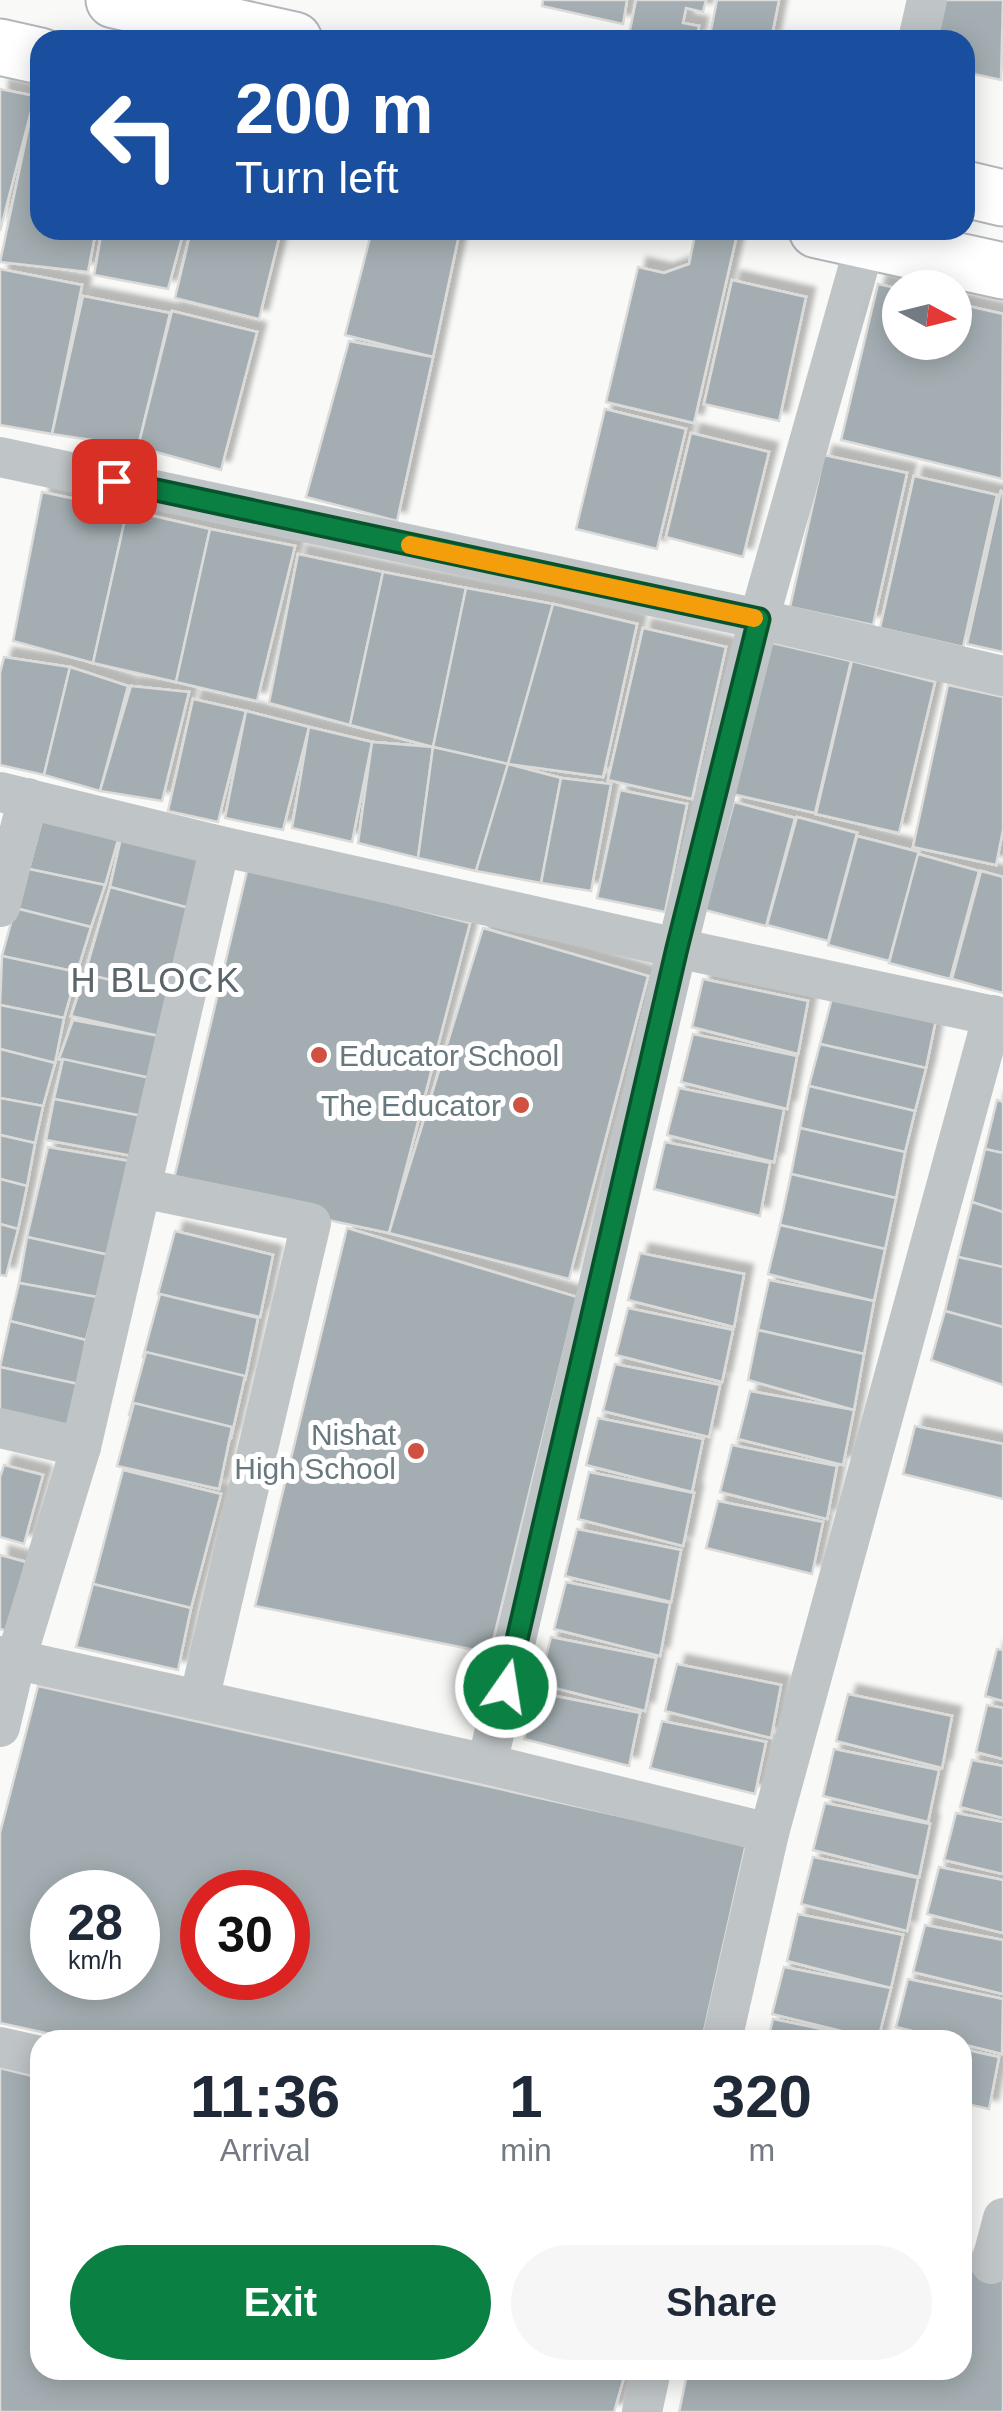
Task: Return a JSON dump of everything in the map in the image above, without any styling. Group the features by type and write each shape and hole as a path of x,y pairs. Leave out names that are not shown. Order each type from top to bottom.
{"main road":[{"path":"114,0 249,30"},
{"path":"0,47 30,54"},
{"path":"975,192 1003,198"},
{"path":"875,240 1003,271"}],"street":[{"path":"920,30 928,0"},
{"path":"488,1764 677,948 849,240"},
{"path":"0,457 759,619 1003,676"},
{"path":"0,907 14,795 220,846 998,1016 768,1834 724,2030"},
{"path":"0,1727 8,1657 81,1447 220,846"},
{"path":"141,1188 311,1223 199,1700"},
{"path":"0,1428 81,1447"},
{"path":"8,1657 488,1764 768,1834"},
{"path":"0,2048 30,2054"},
{"path":"986,2263 1003,2218"},
{"path":"642,2412 649,2380"}],"building":[{"path":"543,0 627,0 623,24 542,6"},
{"path":"636,0 706,0 703,12 686,8 683,23 699,26 698,30 630,30"},
{"path":"717,0 779,0 773,30 711,30"},
{"path":"938,0 1003,0 1001,80 975,74 975,30 931,30"},
{"path":"0,89 30,95 30,115 0,231"},
{"path":"30,120 30,240 94,240 88,272 0,262"},
{"path":"100,240 181,240 168,289 94,275"},
{"path":"189,240 279,240 259,319 175,298"},
{"path":"369,240 458,240 433,357 345,335"},
{"path":"694,240 736,240 694,423 606,402 638,267 664,273 689,264"},
{"path":"0,269 82,285 52,434 0,425"},
{"path":"732,280 806,297 779,421 704,404"},
{"path":"878,284 882,285 882,360 972,360 972,307 1003,314 1002,479 841,440"},
{"path":"83,296 170,313 138,447 52,434"},
{"path":"172,311 257,332 221,470 138,447"},
{"path":"349,341 433,357 397,521 306,497"},
{"path":"605,409 686,429 657,549 576,529"},
{"path":"691,433 769,452 743,557 666,537"},
{"path":"824,455 907,473 873,625 790,607"},
{"path":"914,476 997,495 963,647 880,628"},
{"path":"42,492 127,510 93,663 13,641"},
{"path":"1003,492 1003,652 967,644"},
{"path":"127,510 210,529 176,682 93,663"},
{"path":"210,529 295,546 257,701 176,682"},
{"path":"298,554 383,572 350,725 269,703"},
{"path":"383,572 466,588 433,747 350,725"},
{"path":"466,588 553,604 508,764 433,747"},
{"path":"553,604 637,624 603,777 508,764"},
{"path":"643,628 726,647 692,799 608,780"},
{"path":"768,642 851,661 815,813 732,794"},
{"path":"4,657 70,667 44,775 0,765 0,673"},
{"path":"852,661 935,682 899,833 816,814"},
{"path":"70,667 128,686 100,791 44,775"},
{"path":"948,685 1003,697 1003,830 996,865 913,847"},
{"path":"131,686 189,692 162,801 100,791"},
{"path":"193,699 246,711 218,822 168,811"},
{"path":"246,711 309,727 283,830 225,818"},
{"path":"309,727 372,742 352,842 292,828"},
{"path":"372,742 433,747 418,858 358,843"},
{"path":"433,747 508,764 476,871 418,858"},
{"path":"508,764 561,778 541,883 476,871"},
{"path":"561,778 611,784 591,891 541,883"},
{"path":"620,790 687,804 665,912 597,898"},
{"path":"734,802 795,818 766,926 705,910"},
{"path":"797,817 857,833 828,941 767,925"},
{"path":"42,820 118,840 105,885 29,869"},
{"path":"857,836 919,852 889,961 828,945"},
{"path":"121,838 202,859 189,908 110,887"},
{"path":"918,854 979,871 950,979 889,963"},
{"name":"Educator School","path":"248,867 470,923 389,1233 172,1187"},
{"path":"29,869 105,885 91,927 15,908"},
{"path":"981,871 1003,877 1003,993 952,979"},
{"path":"110,887 189,908 167,993 85,974"},
{"path":"15,908 91,927 77,972 2,956"},
{"name":"The Educator","path":"483,928 648,976 569,1279 389,1233"},
{"path":"2,956 77,972 64,1018 0,1005"},
{"path":"85,974 167,993 159,1036 71,1016"},
{"path":"703,979 808,1001 798,1054 692,1027"},
{"path":"832,998 936,1019 926,1068 820,1044"},
{"path":"0,1005 64,1018 55,1063 0,1049"},
{"path":"73,1020 159,1036 150,1078 59,1059"},
{"path":"693,1034 797,1056 787,1109 681,1082"},
{"path":"820,1044 926,1068 915,1111 809,1086"},
{"path":"0,1049 55,1063 43,1106 0,1098"},
{"path":"63,1059 150,1078 142,1116 54,1099"},
{"path":"809,1086 915,1111 905,1152 800,1128"},
{"path":"679,1088 784,1109 774,1162 667,1135"},
{"path":"0,1098 43,1106 35,1143 0,1135"},
{"path":"54,1099 142,1116 133,1156 46,1140"},
{"path":"997,1100 1003,1102 1003,1153 985,1149"},
{"path":"800,1128 905,1152 896,1198 791,1174"},
{"path":"0,1135 35,1143 27,1186 0,1179"},
{"path":"665,1142 770,1163 760,1216 654,1189"},
{"path":"48,1147 129,1161 109,1255 27,1237"},
{"path":"985,1149 1003,1153 1003,1212 972,1202"},
{"path":"791,1174 896,1198 885,1249 780,1225"},
{"path":"0,1179 27,1186 18,1229 0,1224"},
{"path":"972,1202 1003,1212 1003,1267 958,1257"},
{"path":"0,1224 18,1229 6,1276 0,1275"},
{"path":"780,1225 885,1249 874,1301 768,1274"},
{"name":"Nishat High School","path":"347,1228 577,1297 490,1653 255,1606"},
{"path":"175,1231 273,1255 260,1317 158,1294"},
{"path":"27,1237 109,1255 97,1297 19,1283"},
{"path":"640,1253 744,1274 734,1327 628,1300"},
{"path":"958,1257 1003,1267 1003,1327 945,1311"},
{"path":"769,1280 874,1301 864,1354 758,1330"},
{"path":"19,1283 97,1297 86,1340 10,1321"},
{"path":"160,1294 258,1318 245,1380 143,1357"},
{"path":"628,1308 733,1330 722,1382 616,1355"},
{"path":"945,1311 1003,1327 1003,1385 931,1360"},
{"path":"10,1321 86,1340 78,1384 0,1367"},
{"path":"758,1330 864,1354 854,1410 748,1380"},
{"path":"146,1352 245,1376 231,1438 129,1415"},
{"path":"615,1364 720,1385 709,1437 603,1411"},
{"path":"0,1367 78,1384 68,1428 0,1411"},
{"path":"750,1391 854,1410 843,1465 738,1439"},
{"path":"134,1403 232,1427 219,1489 117,1466"},
{"path":"598,1418 703,1439 692,1492 586,1465"},
{"path":"915,1426 1003,1444 1003,1499 903,1474"},
{"path":"732,1445 837,1466 827,1519 720,1492"},
{"path":"4,1465 43,1475 24,1544 0,1537 0,1477"},
{"path":"123,1470 221,1494 191,1608 93,1584"},
{"path":"589,1472 694,1493 683,1546 578,1519"},
{"path":"718,1501 823,1522 812,1574 706,1548"},
{"path":"577,1529 681,1550 671,1602 565,1576"},
{"path":"0,1555 26,1562 8,1631 0,1629"},
{"path":"566,1582 670,1603 660,1656 554,1629"},
{"path":"93,1584 191,1608 178,1670 76,1647"},
{"path":"551,1637 656,1658 645,1711 539,1684"},
{"path":"997,1649 1003,1650 1003,1701 985,1696"},
{"path":"677,1664 781,1685 771,1738 665,1711"},
{"path":"38,1686 746,1844 704,2030 32,2030 0,2023 0,1833"},
{"path":"535,1692 640,1713 629,1766 524,1739"},
{"path":"848,1694 952,1716 942,1768 836,1741"},
{"path":"987,1705 1003,1708 1003,1759 976,1752"},
{"path":"662,1721 766,1742 755,1794 650,1768"},
{"path":"834,1749 939,1770 928,1822 823,1796"},
{"path":"972,1760 1003,1766 1003,1818 960,1807"},
{"path":"825,1803 930,1824 919,1877 813,1850"},
{"path":"956,1813 1003,1822 1003,1874 944,1860"},
{"path":"813,1857 918,1878 907,1931 801,1904"},
{"path":"939,1867 1003,1880 1003,1933 927,1914"},
{"path":"798,1914 903,1935 891,1988 787,1961"},
{"path":"925,1925 1003,1940 1003,1994 913,1972"},
{"path":"784,1967 891,1988 880,2030 837,2030 772,2014"},
{"path":"908,1979 1003,1999 1002,2054 972,2046 972,2030 896,2027"},
{"path":"773,2019 826,2030 770,2030"},
{"path":"972,2051 999,2057 989,2109 972,2105"},
{"path":"0,2068 30,2076 30,2380 623,2380 614,2412 0,2412"},
{"path":"972,2262 1003,2267 1003,2412 679,2412 686,2380 972,2380"}],"slow traffic":[{"path":"410,545 754,618"}],"place":[{"name":"Educator School","path":"319,1055"},
{"name":"The Educator","path":"521,1105"},
{"name":"Nishat High School","path":"416,1451"}],"district":[{"name":"H BLOCK","path":"156,979"}],"route":[{"path":"114,481 759,619 677,948 506,1687"}]}
